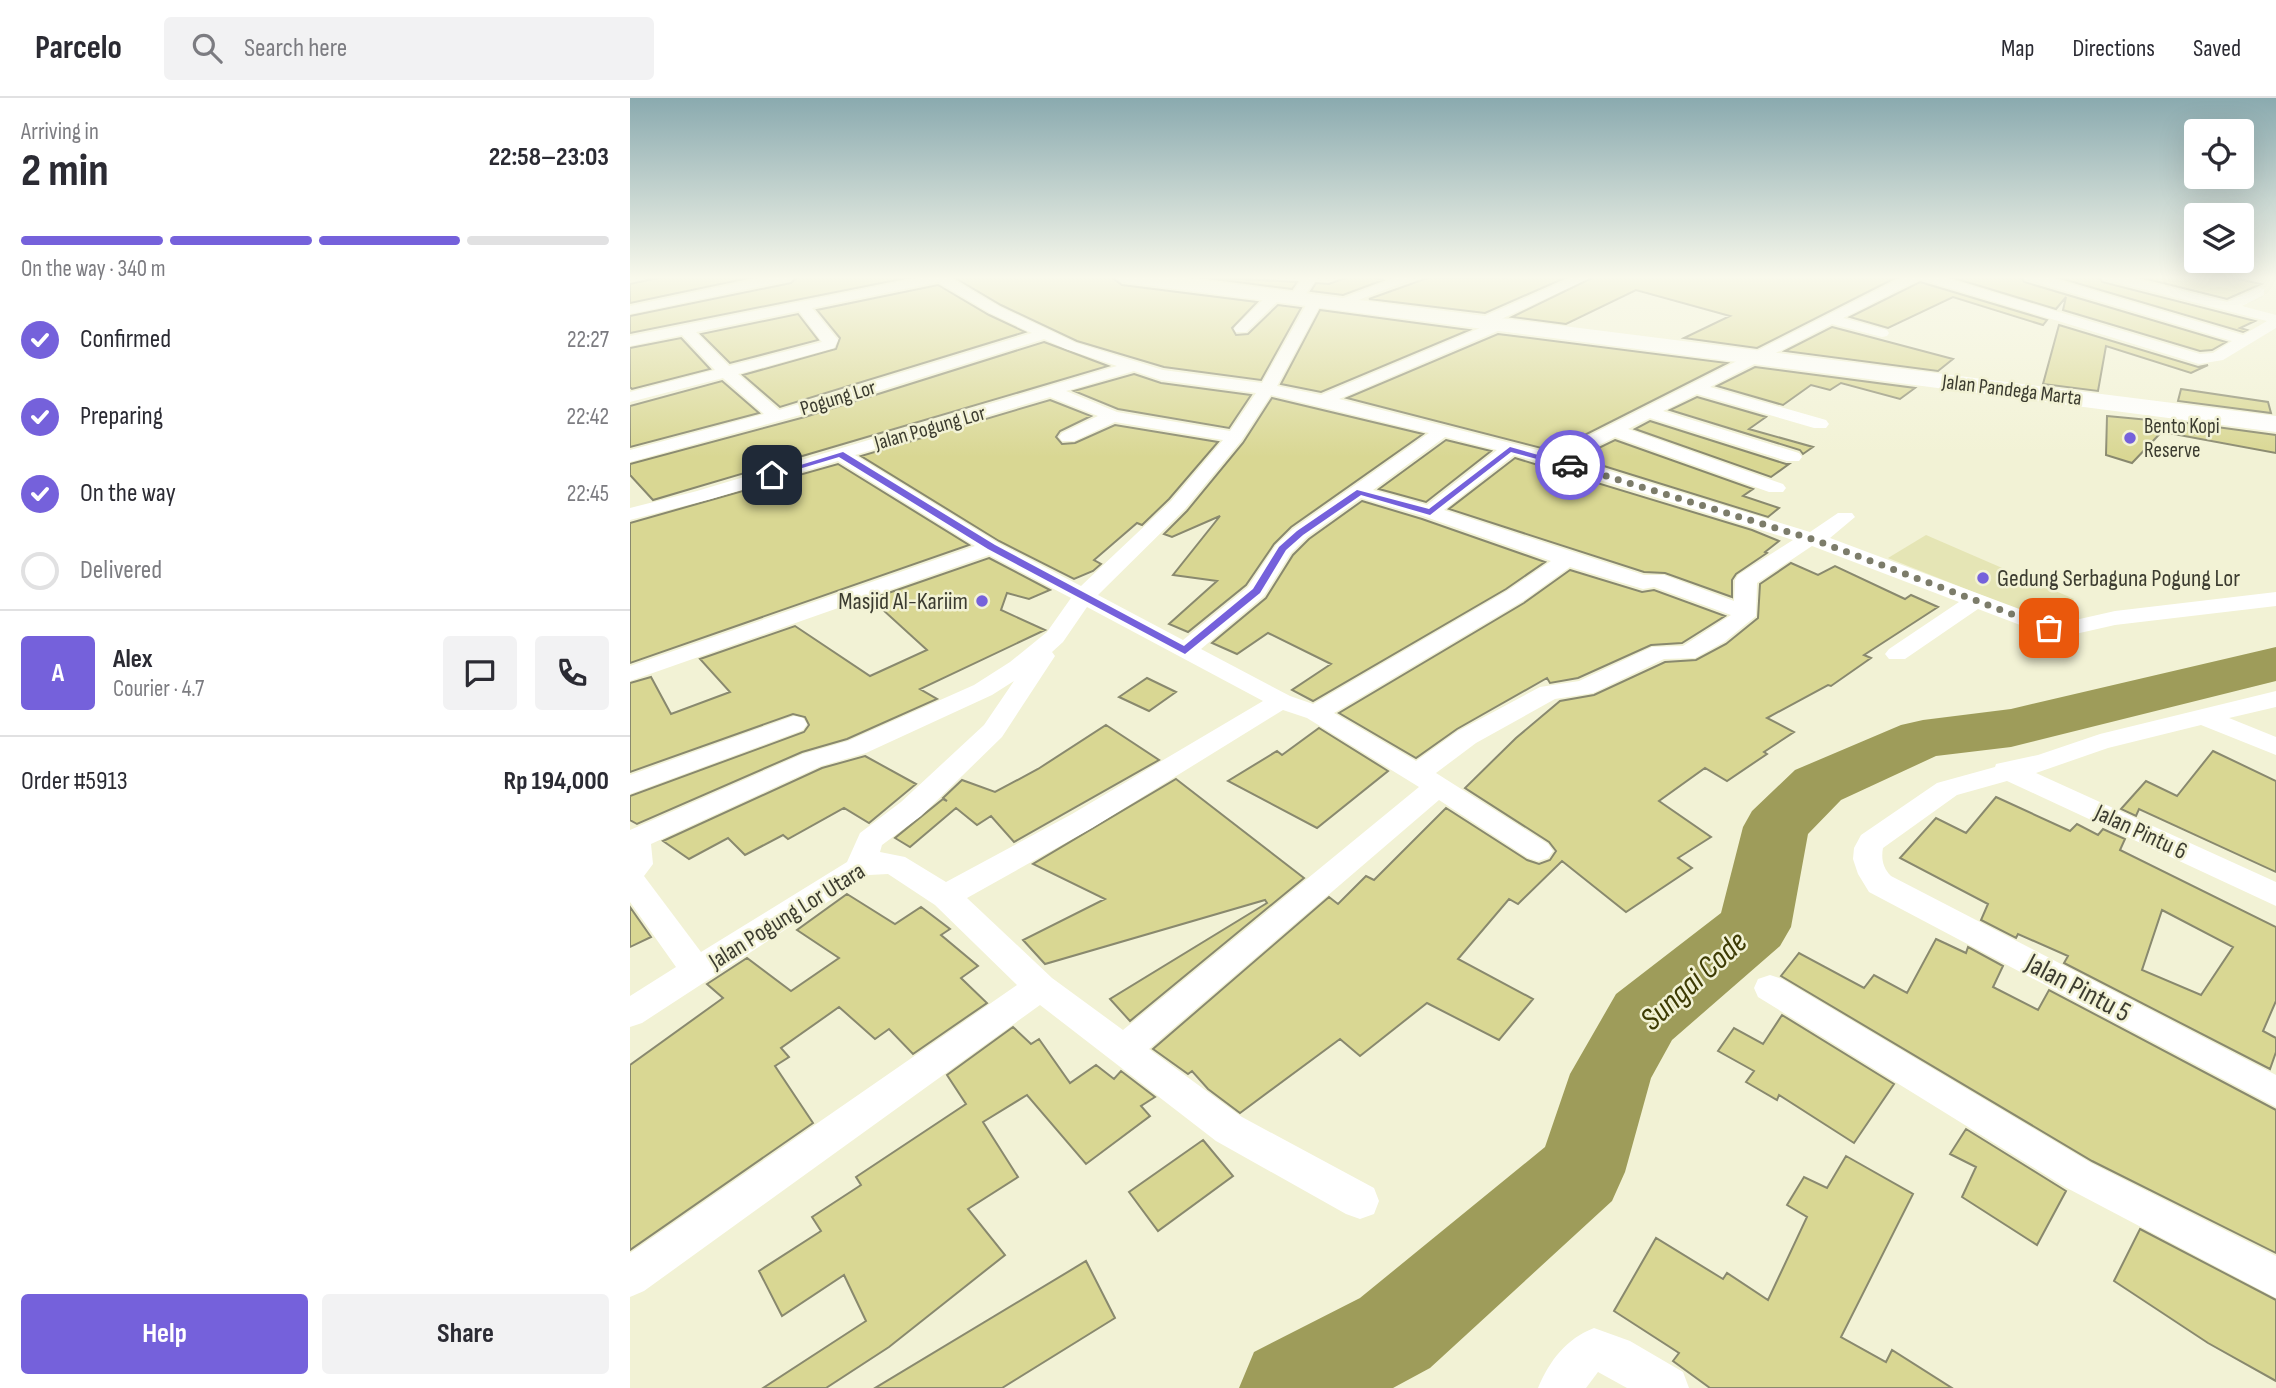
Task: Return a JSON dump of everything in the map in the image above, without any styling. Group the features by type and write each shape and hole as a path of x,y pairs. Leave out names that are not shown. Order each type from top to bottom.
{"street":[{"path":"630,341 655,336"},
{"path":"693,336 726,372 776,416"},
{"path":"630,397 829,345 827,336"},
{"name":"Pogung Lor","path":"630,456 776,416 1037,336"},
{"path":"1049,336 1161,375 1267,389 1323,400 1555,460 1639,488 1813,539 2049,628 2062,630 2115,618 2276,599"},
{"path":"864,856 993,732 1083,597 1178,505 1235,437 1267,389 1290,336"},
{"path":"1323,400 1463,336"},
{"name":"Jalan Pandega Marta","path":"1598,336 2276,424"},
{"path":"1555,460 1795,336"},
{"path":"2120,336 2191,358 2217,357 2250,336"},
{"path":"2231,336 2244,340"},
{"name":"Jalan Pogung Lor","path":"630,491 637,512 1053,392 1134,366"},
{"path":"1694,388 1820,424"},
{"path":"1053,392 1113,416 1235,437"},
{"path":"1648,412 1793,457"},
{"path":"1068,437 1113,416"},
{"path":"1613,430 1776,488"},
{"path":"1185,650 1256,591 1283,549 1300,533 1441,432"},
{"path":"1430,512 1510,449"},
{"path":"840,454 992,547 1083,597 1281,701 1316,713 1538,851"},
{"path":"1360,492 1430,512 1643,582 1656,580 1746,613"},
{"path":"1122,1051 1427,780 1467,737 1549,692 1584,688 1660,652 1687,653 1716,637 1742,619 1746,613 1746,580 1845,517"},
{"path":"630,674 992,547"},
{"path":"1316,713 1352,689 1515,596 1567,559"},
{"path":"1897,654 1976,600"},
{"path":"630,871 638,864 636,841 640,837 812,760 857,747 983,690 1019,667 1055,637"},
{"path":"1880,884 1870,873 1867,850 1871,842 1947,789 2006,770 2047,761 2100,742 2276,699"},
{"path":"946,897 979,876 1082,821 1281,701"},
{"path":"2206,718 2276,747"},
{"path":"630,785 794,724"},
{"name":"Jalan Pintu 6","path":"2006,770 2276,895"},
{"name":"Jalan Pogung Lor Utara","path":"630,1013 864,856 895,864 946,897 1040,987 1228,1129 1360,1201"},
{"path":"630,879 696,971"},
{"name":"Jalan Pintu 5","path":"1880,884 2276,1092"},
{"path":"630,1277 1040,987"},
{"path":"1770,988 2078,1175 2276,1279"},
{"path":"1560,1388 1581,1357 1594,1349 1615,1356 1667,1388"}],"green space":[{"name":"Gedung Serbaguna Pogung Lor","path":"1926,535 2074,599 2044,620 1888,558"}],"building":[{"path":"703,336 815,336 818,340 730,363"},
{"path":"839,336 1011,336 780,407 743,375 836,349"},
{"path":"1067,336 1285,336 1261,380 1164,367"},
{"path":"1306,336 1454,336 1321,392 1281,384"},
{"path":"1493,336 1515,336 1727,363 1553,451 1347,398"},
{"path":"1688,336 1780,336 1757,348 1684,338"},
{"path":"1814,336 1867,336 1953,359 1938,371 1785,351"},
{"path":"2056,336 2096,336 2198,367 2208,365 2191,373 2106,346 2098,391 2043,384"},
{"path":"2151,336 2206,336 2226,342 2212,350 2200,351"},
{"path":"681,338 710,369 632,389 630,387 630,348"},
{"path":"1044,342 1108,366 653,500 630,475 630,464 805,417"},
{"path":"1755,367 1915,388 1900,399 1841,383 1830,390 1811,385 1783,405 1717,386"},
{"path":"1134,374 1161,383 1251,395 1229,428 1118,409 1074,391"},
{"path":"722,381 759,413 630,447 630,406"},
{"path":"2181,389 2268,402 2271,413 2178,401"},
{"path":"1697,397 1766,417 1749,429 1813,447 1803,454 1800,450 1670,410"},
{"path":"1272,398 1423,434 1291,527 1274,544 1246,585 1188,632 1169,624 1217,581 1173,575 1220,516 1172,537 1164,534 1187,511 1243,443"},
{"path":"1050,400 1091,416 1060,431 1056,437 1062,444 1075,443 1115,425 1218,442 1169,499 1142,525 1137,523 1094,560 1101,564 1093,571 1074,579 999,541 861,456"},
{"name":"Bento Kopi Reserve","path":"2107,416 2171,422 2132,463 2106,455"},
{"path":"1650,421 1789,464 1771,477 1635,429"},
{"path":"2172,421 2276,435 2276,453 2168,433"},
{"path":"1446,440 1491,451 1426,502 1379,489"},
{"path":"1615,440 1753,489 1743,496 1779,508 1768,517 1578,458"},
{"path":"1515,458 1752,530 1779,541 1765,552 1767,553 1736,574 1732,580 1732,597 1665,573 1644,572 1449,509"},
{"path":"838,464 969,545 630,663 630,523"},
{"path":"1362,501 1545,562 1506,589 1313,701 1292,690 1331,664 1268,633 1237,654 1212,643 1266,598 1293,555 1309,539"},
{"path":"989,558 1050,590 1029,599 1007,593 1001,610 1045,630 920,689 937,699 847,739 802,752 637,824 630,820 630,796 804,732 809,725 805,717 793,714 630,772 630,683 651,677 671,714 730,692 700,659 795,626 870,676 927,650 871,599"},
{"path":"1791,563 1818,575 1835,566 1905,599 1911,595 1938,607 1864,655 1871,658 1831,686 1828,685 1767,718 1794,732 1764,752 1767,754 1727,781 1705,768 1659,801 1711,837 1678,858 1692,868 1626,912 1562,861 1518,904 1509,899 1458,959 1533,999 1499,1040 1427,1003 1360,1056 1340,1039 1240,1113 1208,1089 1192,1071 1188,1074 1153,1049 1329,897 1338,904 1366,876 1374,880 1446,808 1527,860 1539,864 1550,860 1556,851 1549,842 1465,788 1516,738 1560,701 1594,695 1665,662 1696,660 1726,644 1758,618 1760,584"},
{"path":"1570,570 1642,592 1654,590 1725,616 1682,643 1651,645 1578,678 1550,683 1547,678 1457,729 1416,758 1339,713 1524,603"},
{"path":"1147,678 1176,692 1149,711 1119,697"},
{"path":"1106,725 1159,760 1014,842 991,816 977,825 956,808 910,847 895,838 943,799 947,801 943,798 962,780 995,792 1038,769"},
{"path":"1319,728 1388,771 1317,828 1228,781 1277,751 1282,755"},
{"path":"2213,751 2276,781 2276,872 2139,809 2136,816 2121,809 2146,781 2177,796"},
{"path":"865,756 916,784 869,823 844,808 788,839 783,835 745,855 728,838 689,859 663,841 822,768"},
{"path":"1176,779 1304,878 1130,1021 1110,999 1267,903 1265,900 1045,964 1023,940 1105,899 1033,864"},
{"path":"1996,797 2070,831 2077,824 2098,835 2103,829 2125,839 2120,850 2276,927 2276,1001 2263,1031 2276,1038 2276,1052 2270,1069 2064,963 2068,956 2018,934 2016,938 1981,920 1988,904 1900,858 1936,818 1966,833","holes":["2162,910 2233,947 2201,995 2142,970"]},
{"path":"847,894 895,924 921,907 950,929 941,935 978,966 961,978 987,1003 913,1054 889,1029 875,1039 839,1007 781,1048 789,1057 775,1066 813,1123 630,1250 630,1065 723,998 707,984 747,958 791,991 839,958 797,930"},
{"path":"630,907 651,937 630,947"},
{"path":"1936,939 1966,953 1968,947 2003,966 1993,987 2038,1010 2049,990 2276,1110 2276,1253 2092,1161 1781,976 1799,953 1864,988 1874,975 1907,993"},
{"path":"1782,1015 1894,1084 1854,1143 1779,1095 1777,1100 1746,1082 1754,1071 1718,1051 1734,1028 1763,1044"},
{"path":"1013,1027 1031,1044 1039,1039 1070,1083 1096,1065 1114,1079 1121,1071 1155,1097 1141,1106 1150,1116 1086,1164 1027,1095 983,1122 1018,1177 968,1209 1005,1255 889,1347 826,1388 763,1388 866,1321 844,1275 782,1316 759,1271 821,1231 812,1217 861,1185 856,1177 966,1104 947,1075"},
{"path":"1966,1129 2066,1191 2037,1245 1962,1197 1976,1167 1950,1154"},
{"path":"1203,1140 1233,1176 1158,1231 1129,1192"},
{"path":"1846,1156 1913,1194 1841,1337 1886,1362 1892,1350 1952,1388 1710,1388 1673,1361 1679,1353 1614,1311 1656,1238 1723,1279 1727,1273 1768,1300 1807,1217 1787,1205 1804,1177 1827,1188"},
{"path":"2140,1229 2276,1300 2276,1381 2208,1343 2114,1281"},
{"path":"1086,1261 1115,1318 1002,1388 875,1388"}],"waterway":[{"name":"Sungai Code","path":"1290,1388 1395,1333 1581,1172 1611,1074 1644,1017 1754,927 1776,827 1818,785 1923,739 2011,728 2276,664"}],"way so far":[{"path":"1570,465 1815,540 2049,628"}],"place":[{"name":"Bento Kopi Reserve","path":"2130,438"},
{"name":"Gedung Serbaguna Pogung Lor","path":"1983,578"},
{"name":"Masjid Al-Kariim","path":"982,601"}],"route":[{"path":"772,475 840,454 992,547 1185,650 1256,591 1273,562 1300,533 1360,492 1430,512 1510,449 1570,465"}]}
